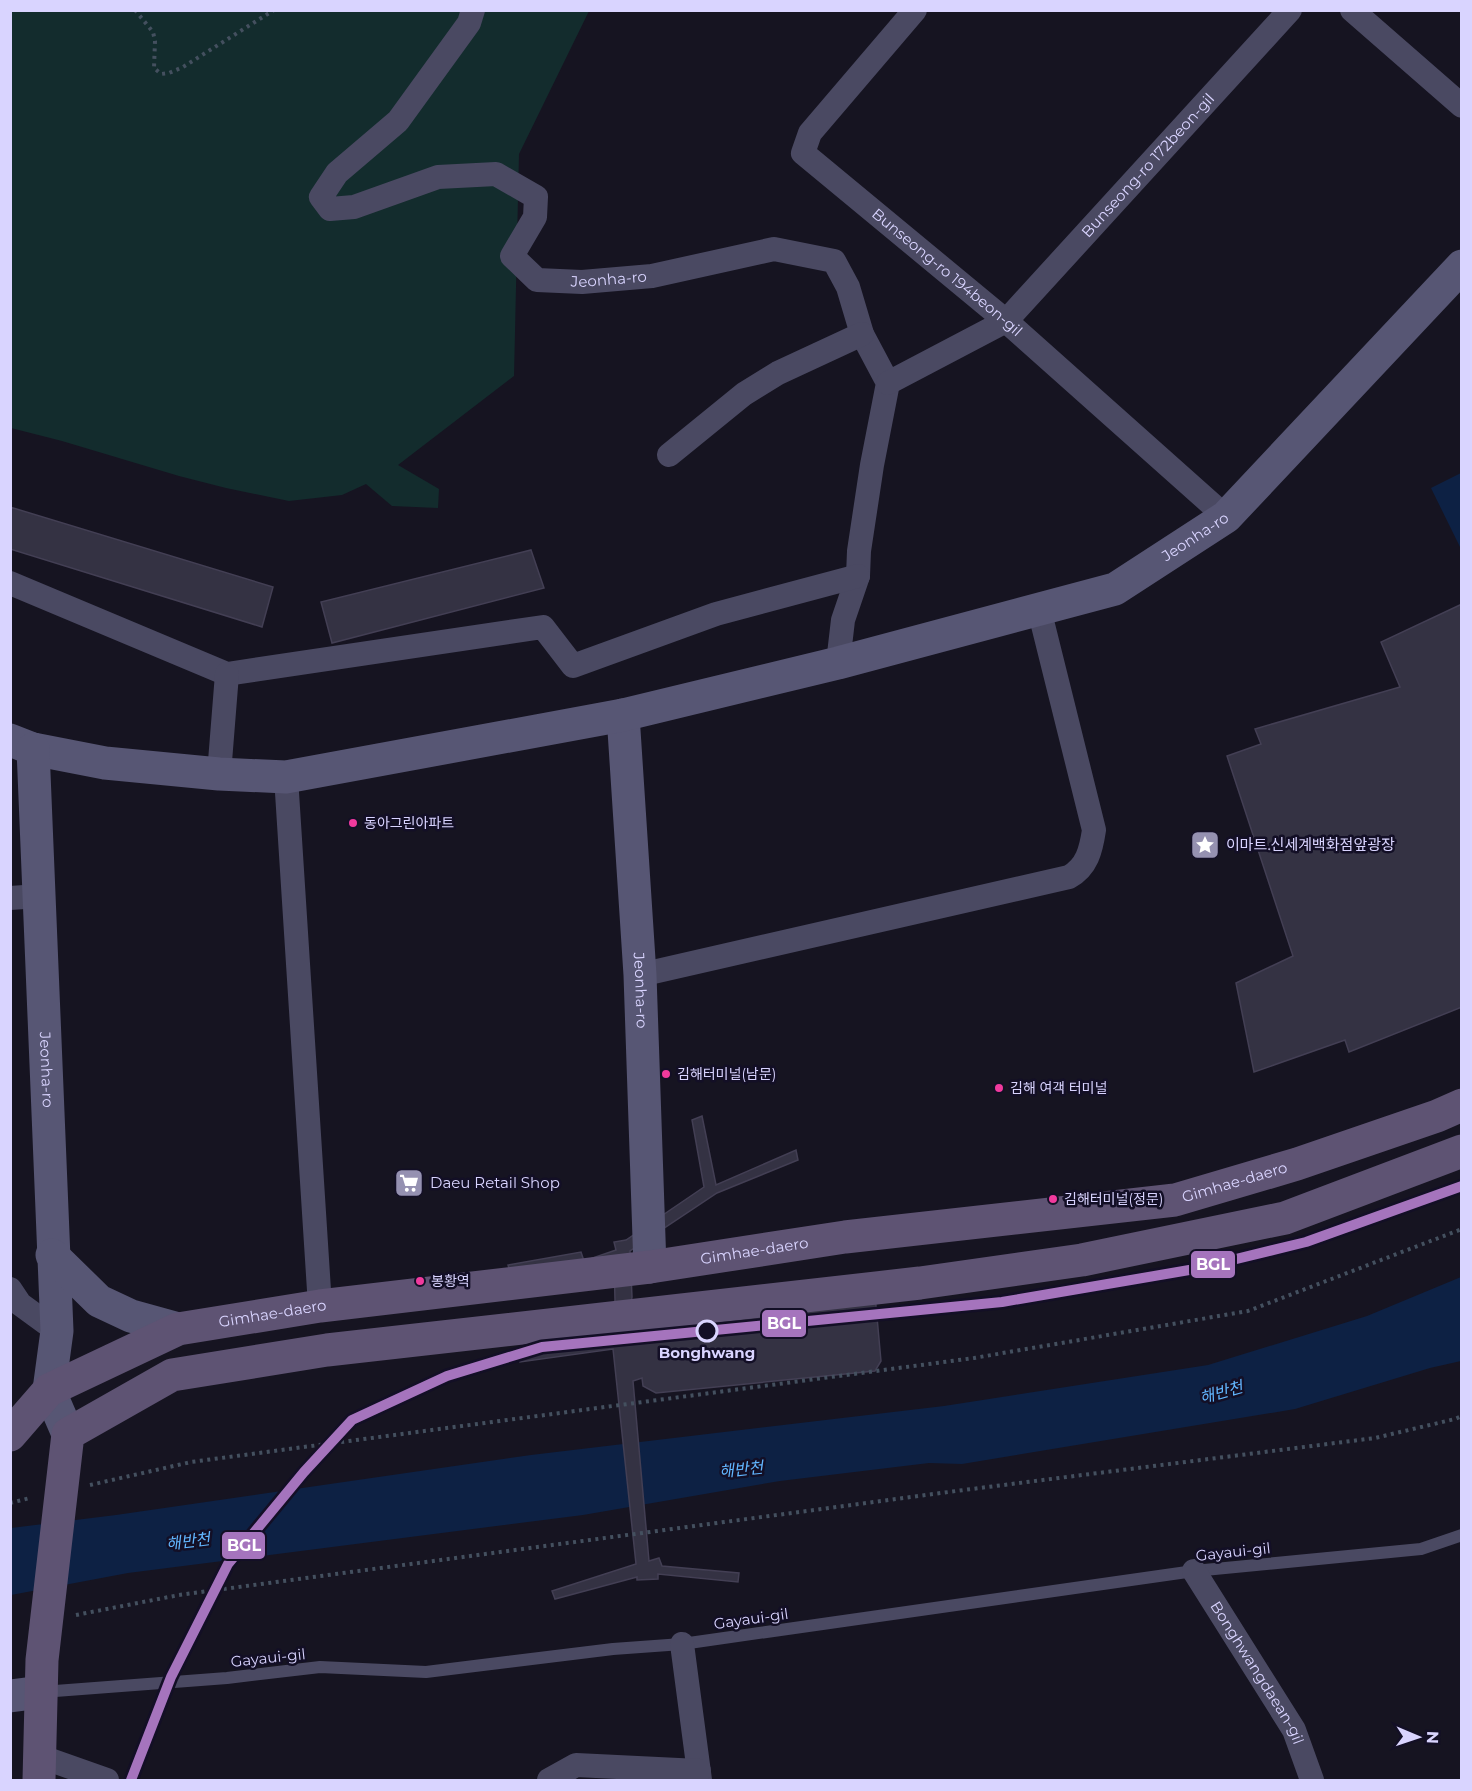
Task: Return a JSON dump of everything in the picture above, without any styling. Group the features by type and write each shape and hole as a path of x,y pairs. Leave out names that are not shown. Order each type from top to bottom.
{"main road":[{"name":"Jeonha-ro","path":"49,1390 57,1331 25,897 22,745 105,763 219,774 285,777 623,715 838,663 1114,589 1226,517 1461,266"},
{"name":"Jeonha-ro","path":"623,715 640,975 651,1268"},
{"name":"Gimhae-daero","path":"49,1390 178,1329 320,1306 651,1268 845,1237 1175,1200 1307,1161 1437,1116 1461,1105"},
{"path":"68,1434 172,1375 327,1350 920,1283 1082,1260 1285,1218 1461,1151"},
{"path":"52,1255 99,1301 131,1316 178,1329"},
{"path":"10,1435 49,1390 68,1434 31,1683 39,1768"}],"street":[{"name":"Jeonha-ro","path":"473,10 469,23 398,121 337,173 321,197 330,209 354,207 438,177 496,174 536,196 535,217 512,256 537,280 582,282 652,276 774,249 834,261 848,287 862,334 888,383"},
{"name":"Bunseong-ro 194beon-gil","path":"915,10 810,133 803,153 1006,321 1226,517"},
{"name":"Bunseong-ro 172beon-gil","path":"888,383 1006,321 1290,10"},
{"path":"1352,10 1461,106"},
{"path":"669,455 744,394 778,373 862,334"},
{"path":"838,663 843,620 858,576 859,551 872,465 888,383"},
{"path":"10,583 227,674 543,627 573,666 716,614 858,576"},
{"path":"640,975 1069,877 1079,871 1087,858 1094,830 1039,609"},
{"path":"219,774 227,674"},
{"path":"285,777 320,1306"},
{"path":"10,1289 20,1304 57,1331"},
{"path":"10,1410 49,1390"},
{"name":"Bonghwangdaean-gil","path":"1194,1571 1294,1730 1312,1780"},
{"path":"549,1780 576,1765 699,1776 682,1644"},
{"path":"39,1768 108,1780"}],"lane":[{"name":"Gayaui-gil","path":"31,1683 226,1678 320,1667 426,1672 613,1649 682,1644 1194,1571 1421,1549 1461,1535"}],"path":[{"path":"135,10 153,32 154,68 161,74 169,74 274,10"},
{"path":"89,1485 191,1462 974,1358 1248,1311 1461,1229"},
{"path":"67,1617 191,1593 956,1491 1375,1438 1461,1416"},
{"path":"10,1503 33,1498"}],"green space":[{"path":"10,11 589,11 519,154 514,376 398,465 439,489 438,508 392,506 366,484 342,495 289,501 179,476 11,428"}],"water":[{"path":"1461,473 1461,549 1431,488"},
{"name":"해반천","path":"1461,1277 1461,1361 1430,1368 1295,1409 962,1464 929,1463 780,1481 583,1515 128,1573 11,1595 11,1528 531,1455 944,1406 1208,1365 1367,1316"}],"building":[{"path":"10,507 273,587 262,627 10,549"},
{"path":"531,550 544,588 332,643 321,602"},
{"path":"1462,604 1462,1007 1349,1052 1345,1040 1254,1072 1236,983 1293,956 1227,756 1261,744 1255,729 1400,687 1381,642"},
{"path":"702,1116 716,1185 796,1150 798,1160 717,1193 630,1251 632,1297 628,1321 629,1342 639,1341 636,1320 875,1295 881,1361 875,1371 656,1393 643,1386 642,1378 633,1381 649,1561 659,1558 662,1566 739,1573 738,1582 658,1574 658,1579 637,1580 637,1577 555,1599 552,1591 636,1564 613,1349 520,1362 519,1354 613,1340 614,1262 511,1275 508,1265 581,1252 584,1261 616,1250 614,1242 626,1240 704,1187 692,1120"}],"transit line":[{"name":"BGL","path":"131,1780 171,1677 228,1564 304,1472 352,1420 447,1376 542,1347 1002,1302 1195,1269 1306,1242 1462,1186"}],"place":[{"name":"동아그린아파트","path":"353,823"},
{"name":"이마트.신세계백화점앞광장","path":"1205,845"},
{"name":"김해터미널(남문)","path":"666,1074"},
{"name":"김해 여객 터미널","path":"999,1088"},
{"name":"Daeu Retail Shop","path":"409,1183"},
{"name":"김해터미널(정문)","path":"1053,1199"},
{"name":"봉황역","path":"420,1281"},
{"name":"Bonghwang","path":"707,1331"}]}
